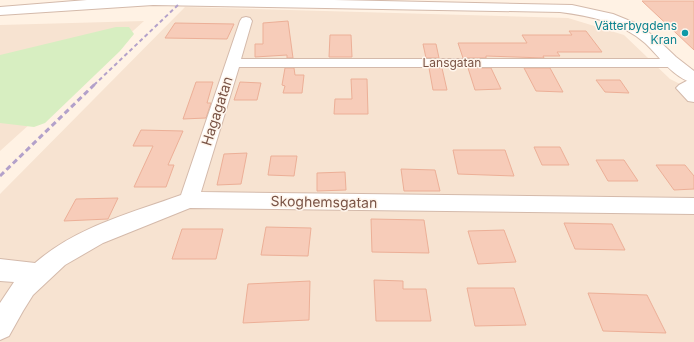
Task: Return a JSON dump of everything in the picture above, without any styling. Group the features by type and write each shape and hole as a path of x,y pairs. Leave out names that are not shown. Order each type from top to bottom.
{"street":[{"path":"0,10 153,1 560,8 595,13 625,24 638,31 672,63 683,72 694,78"},
{"name":"Hagagatan","path":"188,200 246,21"},
{"name":"Lansgatan","path":"232,63 672,63"},
{"path":"694,82 684,88 694,97"},
{"name":"Skoghemsgatan","path":"0,327 14,302 25,287 57,258 95,236 188,200 694,206"},
{"path":"0,270 38,274"}],"shaded area":[{"path":"185,7 568,18 624,35 670,79 694,91 694,342 0,342 0,194"},
{"path":"144,21 0,151 0,25"}],"green space":[{"path":"116,27 129,27 134,34 120,51 45,123 34,127 0,123 0,55"}],"building":[{"name":"Vätterbygdens Kran","path":"642,1 694,1 694,50"},
{"path":"288,21 293,58 287,58 287,55 255,57 255,44 263,44 263,23"},
{"path":"175,23 234,24 227,39 165,38"},
{"path":"569,31 586,31 602,52 557,52 560,56 543,56 544,58 486,56 486,58 463,58 458,43 527,43 522,35 572,35"},
{"path":"330,35 351,35 352,57 329,57"},
{"path":"423,44 436,44 439,58 426,58"},
{"path":"285,68 294,68 295,75 304,75 302,93 283,93 285,86 282,85"},
{"path":"429,68 442,68 447,90 433,90"},
{"path":"468,68 491,68 501,89 475,90"},
{"path":"524,68 550,68 563,92 536,91"},
{"path":"351,79 367,79 368,114 334,114 335,99 352,99"},
{"path":"596,80 620,80 629,93 605,92"},
{"path":"196,82 213,82 207,103 211,103 206,118 183,119"},
{"path":"240,82 261,83 257,100 234,100"},
{"path":"141,130 183,131 168,165 174,165 166,187 134,187 153,146 133,146"},
{"path":"534,147 560,147 569,165 542,165"},
{"path":"453,150 505,150 514,176 458,174"},
{"path":"247,153 241,184 217,185 224,154"},
{"path":"271,156 297,156 294,176 268,175"},
{"path":"596,160 624,160 638,181 608,181"},
{"path":"656,165 685,165 694,176 694,189 674,190"},
{"path":"401,169 435,170 440,191 404,191"},
{"path":"345,172 346,190 317,191 317,173"},
{"path":"118,198 108,219 64,221 76,199"},
{"path":"371,219 424,220 429,253 372,252"},
{"path":"564,223 612,224 625,250 575,249"},
{"path":"266,227 311,228 308,256 261,255"},
{"path":"182,229 223,229 216,259 172,259"},
{"path":"504,230 516,262 478,264 468,231"},
{"path":"374,280 403,281 403,289 426,289 431,321 376,321"},
{"path":"310,281 309,320 243,323 248,284"},
{"path":"467,288 514,288 526,325 475,326"},
{"path":"588,293 647,295 666,333 603,331"}],"railway":[{"path":"94,85 179,4"},
{"path":"0,176 95,84"}],"place":[{"name":"Vätterbygdens Kran","path":"685,33"}]}
